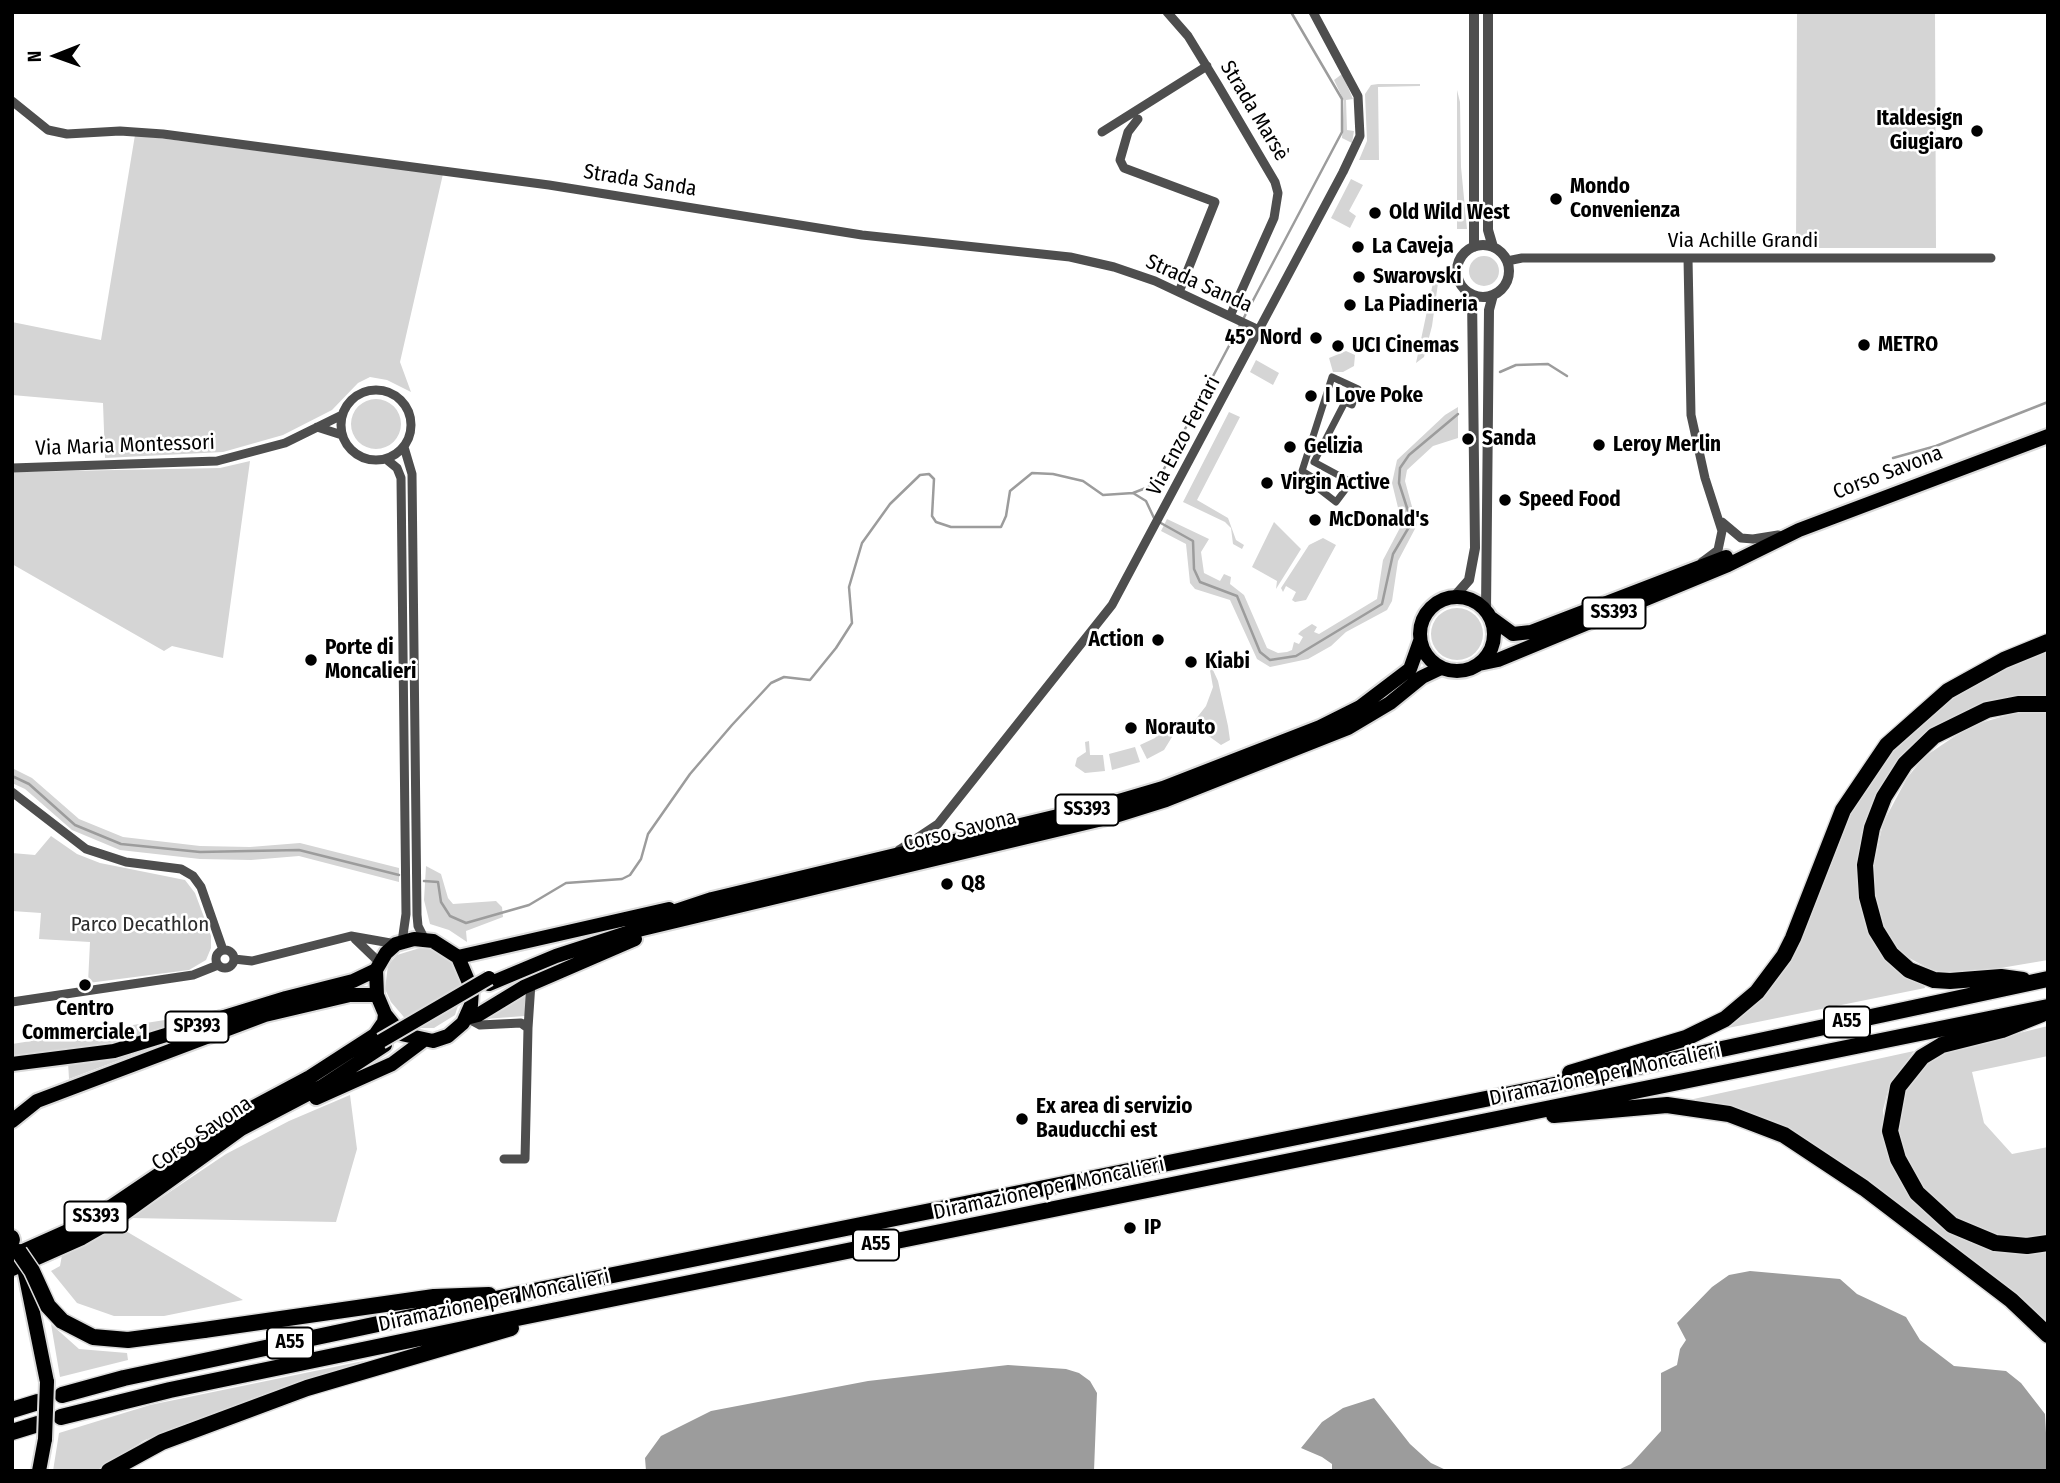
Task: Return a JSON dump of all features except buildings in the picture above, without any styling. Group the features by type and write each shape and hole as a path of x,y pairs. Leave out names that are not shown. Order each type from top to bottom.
{"highway":[{"path":"1540,1088 1577,1070 1649,1050 1707,1028 1757,992 1784,956 1793,938 1843,810 1887,745 1906,725 1948,691 2004,660 2048,642"},
{"path":"2040,981 2001,977 1950,981 1909,970 1891,954 1876,930 1867,897 1865,865 1872,828 1884,797 1905,764 1934,736 1953,724 1995,708 2048,704"},
{"name":"Diramazione per Moncalieri","path":"62,1395 124,1378 519,1294 1540,1088 2040,981"},
{"path":"2048,1009 2002,1030 1942,1045 1922,1057 1898,1087 1890,1131 1898,1159 1917,1193 1952,1225 1995,1242 2027,1246 2048,1243"},
{"name":"Diramazione per Moncalieri","path":"61,1417 170,1390 605,1300 2048,1009"},
{"path":"1517,1115 1667,1105 1729,1114 1756,1123 1815,1153 1864,1188 2011,1300 2048,1335"},
{"path":"14,1245 32,1270 48,1307 62,1321 93,1337 128,1340 434,1297 519,1294"},
{"path":"109,1471 162,1442 307,1388 605,1300"},
{"path":"12,1410 38,1402"},
{"path":"12,1432 42,1431"}],"main road":[{"name":"Corso Savona","path":"714,905 1115,816 1166,800 1337,733 1370,716 1422,677 1441,668 1463,671 1499,660 1728,565 1745,554 1799,530 2048,436"},
{"name":"Corso Savona","path":"14,1245 88,1222 173,1164 489,981 549,952 891,855 1112,803 1188,779 1320,727 1364,705 1410,669 1420,641 1422,620 1427,611 1444,599 1466,598 1513,634 1531,632 1695,567 1745,554"},
{"path":"1479,664 1493,643 1488,614"},
{"path":"1420,641 1432,661 1441,668"},
{"path":"458,957 714,905"},
{"path":"466,1018 478,1015 531,983 714,905"},
{"path":"425,940 446,946 458,957 472,990 471,1005 466,1018 448,1036 424,1040 401,1034 385,1014 377,995 378,967 399,943 425,940"},
{"name":"SP393","path":"12,1064 114,1051 286,998 353,981 378,967"},
{"name":"SP393","path":"12,1121 37,1101 245,1022 350,995 377,995"},
{"path":"173,1164 237,1116 310,1077 375,1035 384,1022 385,1014"},
{"path":"152,1194 291,1110 392,1064 424,1040"},
{"name":"Corso Savona","path":"18,1271 82,1238 152,1194 240,1129 320,1087 383,1043"},
{"path":"14,1245 18,1271 47,1381 39,1471"}],"street":[{"name":"Strada Marsè","path":"1167,12 1188,36 1275,182 1278,193 1274,218 1233,316"},
{"name":"Via Enzo Ferrari","path":"891,855 932,829 1112,605 1360,136 1358,96 1313,12"},
{"path":"1474,12 1474,247"},
{"path":"1488,12 1488,230 1493,247 1507,261 1508,276 1505,284 1493,295 1489,310 1488,614"},
{"path":"1102,132 1206,66"},
{"name":"Strada Sanda","path":"12,101 48,130 67,134 120,131 163,134 549,185 862,235 1070,257 1114,267 1179,292 1259,330"},
{"path":"1138,119 1128,132 1120,160 1124,168 1215,202 1179,292"},
{"path":"1454,597 1469,580 1475,548 1472,295 1460,282 1457,270 1464,254 1474,247 1493,247"},
{"name":"Via Achille Grandi","path":"1507,261 1522,258 1979,258 1991,261"},
{"path":"1688,258 1691,415 1705,478 1721,520 1733,533 1753,539 1799,530"},
{"path":"1472,295 1493,295"},
{"path":"1332,377 1358,388 1352,405 1345,402 1314,462 1351,482 1336,502 1314,485 1317,480 1302,471 1332,377"},
{"path":"365,391 388,391 398,396 411,415 412,426 404,447 386,459 362,458 347,445 342,435 342,415 347,405 365,391"},
{"name":"Via Maria Montessori","path":"12,468 217,461 285,443 342,415"},
{"path":"317,427 342,435"},
{"path":"404,447 412,474 417,915 418,926 425,940"},
{"path":"234,959 252,961 351,936 399,943 406,901 401,478 397,468 386,459"},
{"path":"1695,567 1718,550 1721,520"},
{"path":"12,792 86,849 126,862 181,869 193,876 201,887 223,950"},
{"path":"351,936 368,949 378,967"},
{"path":"218,965 218,954 223,950 231,951 234,959"},
{"path":"12,1002 193,975 218,965 228,967 234,959"},
{"path":"504,1159 524,1159 531,983"},
{"path":"466,1018 480,1025 522,1023 528,1028"}],"green space":[{"path":"1797,12 1935,12 1936,248 1796,248"},
{"path":"1342,74 1353,99 1346,100 1347,130 1354,131 1352,143 1342,138 1344,101 1334,80"},
{"path":"1371,85 1420,86 1378,87 1379,160 1359,160 1367,141 1365,94"},
{"path":"1457,90 1460,102 1461,167 1467,229 1457,229"},
{"path":"135,135 443,174 400,362 411,392 387,380 370,377 358,383 332,410 283,435 223,452 105,458 103,403 12,395 12,322 101,340"},
{"path":"1351,179 1363,185 1349,211 1356,216 1350,228 1331,218"},
{"path":"1484,256 1495,260 1499,271 1495,282 1484,286 1473,282 1469,271 1473,260"},
{"path":"1434,278 1438,283 1432,326 1424,357 1416,363"},
{"path":"1346,351 1355,355 1354,366 1343,372 1333,372 1329,358"},
{"path":"1256,360 1279,373 1273,385 1250,372"},
{"path":"376,399 393,407 401,424 393,441 376,449 359,441 351,424 359,407"},
{"path":"1458,407 1458,438 1433,446 1407,470 1405,481 1417,525 1398,561 1392,601 1387,610 1346,632 1331,646 1308,659 1270,667 1257,659 1230,600 1195,589 1190,583 1186,544 1161,531 1167,519 1209,539 1201,552 1204,573 1220,581 1224,574 1231,577 1230,584 1244,595 1267,648 1278,653 1287,652 1292,650 1294,642 1299,644 1303,637 1298,634 1312,624 1317,627 1314,632 1319,634 1377,599 1383,560 1402,524 1392,483 1397,460 1445,415"},
{"path":"1229,412 1240,417 1197,500 1228,518 1236,540 1244,545 1242,549 1233,544 1231,528 1225,522 1183,502"},
{"path":"250,461 223,658 172,646 164,651 12,564 12,472 220,468"},
{"path":"1274,522 1301,549 1276,589 1277,581 1252,567"},
{"path":"1323,538 1336,545 1306,600 1295,602 1292,600 1296,592 1286,586 1283,592 1281,588 1309,545"},
{"path":"1457,608 1476,615 1483,634 1476,653 1457,660 1438,653 1431,634 1438,615"},
{"path":"2048,651 2048,698 1958,717 1874,803 1866,922 1924,983 1925,988 1723,1029 1765,992 1790,961 1853,808 1894,749 1949,699 1987,676"},
{"path":"1208,659 1218,681 1228,726 1230,740 1221,745 1192,724 1206,706 1213,687"},
{"path":"2018,712 2048,712 2048,960 1959,975 1935,972 1900,953 1883,927 1876,908 1874,864 1883,823 1907,778 1924,757 1970,726"},
{"path":"1156,722 1167,726 1172,737 1164,750 1147,759 1140,745 1155,738 1160,732"},
{"path":"1089,741 1090,755 1103,755 1105,771 1085,773 1075,766 1077,758 1086,752 1085,742"},
{"path":"1135,747 1140,762 1112,770 1109,754"},
{"path":"12,768 32,778 79,819 123,837 200,846 250,847 300,843 399,868 399,882 299,856 251,860 200,859 120,850 72,830 25,789 12,783"},
{"name":"Parco Decathlon","path":"51,836 77,854 100,863 185,880 195,893 211,936 211,948 206,960 189,970 88,983 90,942 39,939 41,913 12,911 12,853 35,855"},
{"path":"426,866 441,874 448,898 453,904 496,901 502,907 503,917 466,931 467,942 449,930 430,924 424,900"},
{"path":"423,947 438,951 451,962 463,990 455,1015 434,1028 422,1028 409,1023 391,1002 385,989 388,965 397,955"},
{"path":"523,991 527,999 525,1016 484,1019"},
{"path":"230,1007 101,1046 12,1056 12,1044 184,1017"},
{"path":"2048,1026 2048,1056 1972,1072 1984,1123 2012,1154 2048,1147 2048,1235 2030,1239 1992,1235 1952,1216 1926,1193 1906,1162 1896,1129 1903,1092 1928,1062 1945,1051"},
{"path":"165,1043 69,1079 68,1062"},
{"path":"1914,1051 1889,1087 1883,1110 1884,1134 1898,1175 1907,1191 1952,1232 1966,1240 1999,1251 2025,1254 2048,1250 2048,1324 1820,1148 1757,1116 1689,1100"},
{"path":"350,1095 357,1149 336,1222 131,1218 226,1154 289,1121"},
{"path":"119,1227 243,1300 164,1316 114,1316 77,1303 51,1271 60,1266 62,1255"},
{"path":"51,1324 79,1349 127,1353 128,1360 60,1377"},
{"path":"368,1360 145,1440 96,1471 53,1471 59,1433 150,1405"}],"shaded area":[{"path":"1750,1271 1840,1279 1857,1294 1906,1317 1920,1340 1954,1366 2006,1371 2021,1383 2045,1414 2048,1471 1616,1471 1631,1464 1661,1431 1661,1373 1677,1365 1680,1349 1686,1340 1677,1323 1712,1287 1729,1275"},
{"path":"1008,1365 1066,1369 1079,1373 1090,1381 1097,1393 1094,1471 646,1471 645,1458 661,1436 711,1411 868,1381"},
{"path":"1374,1398 1410,1444 1431,1463 1448,1471 1332,1471 1332,1464 1301,1448 1322,1422 1343,1408"}],"waterway":[{"path":"1133,493 1156,484 1342,132 1342,99 1291,12"},
{"path":"1500,372 1516,365 1548,364 1567,376"},
{"path":"1893,458 1936,446 2048,402"},
{"path":"1159,522 1193,541 1194,569 1200,582 1237,596 1260,652 1270,660 1296,656 1382,604 1393,554 1409,527 1409,514 1399,483 1400,468 1409,455 1458,414"},
{"path":"424,881 438,882 441,902 450,916 466,923 529,905 566,883 622,879 630,875 641,859 648,834 690,774 732,725 771,683 784,677 810,680 836,648 852,623 849,587 862,543 890,504 920,475 929,474 934,479 932,516 936,522 951,527 1001,527 1006,516 1010,491 1032,473 1053,474 1083,481 1103,495 1133,493 1146,501 1154,518"},
{"path":"12,776 29,784 75,825 121,844 200,852 299,850 399,875"}],"place":[{"name":"Italdesign Giugiaro","path":"1977,131"},
{"name":"Mondo Convenienza","path":"1556,199"},
{"name":"Old Wild West","path":"1375,213"},
{"name":"La Caveja","path":"1358,247"},
{"name":"Swarovski","path":"1359,277"},
{"name":"La Piadineria","path":"1350,305"},
{"name":"45° Nord","path":"1316,338"},
{"name":"METRO","path":"1864,345"},
{"name":"UCI Cinemas","path":"1338,346"},
{"name":"I Love Poke","path":"1311,396"},
{"name":"Sanda","path":"1468,439"},
{"name":"Leroy Merlin","path":"1599,445"},
{"name":"Gelizia","path":"1290,447"},
{"name":"Virgin Active","path":"1267,483"},
{"name":"Speed Food","path":"1505,500"},
{"name":"McDonald's","path":"1315,520"},
{"name":"Action","path":"1158,640"},
{"name":"Porte di Moncalieri","path":"311,660"},
{"name":"Kiabi","path":"1191,662"},
{"name":"Norauto","path":"1131,728"},
{"name":"Q8","path":"947,884"},
{"name":"Centro Commerciale 1","path":"85,985"},
{"name":"Ex area di servizio Bauducchi est","path":"1022,1119"},
{"name":"IP","path":"1130,1228"}]}
